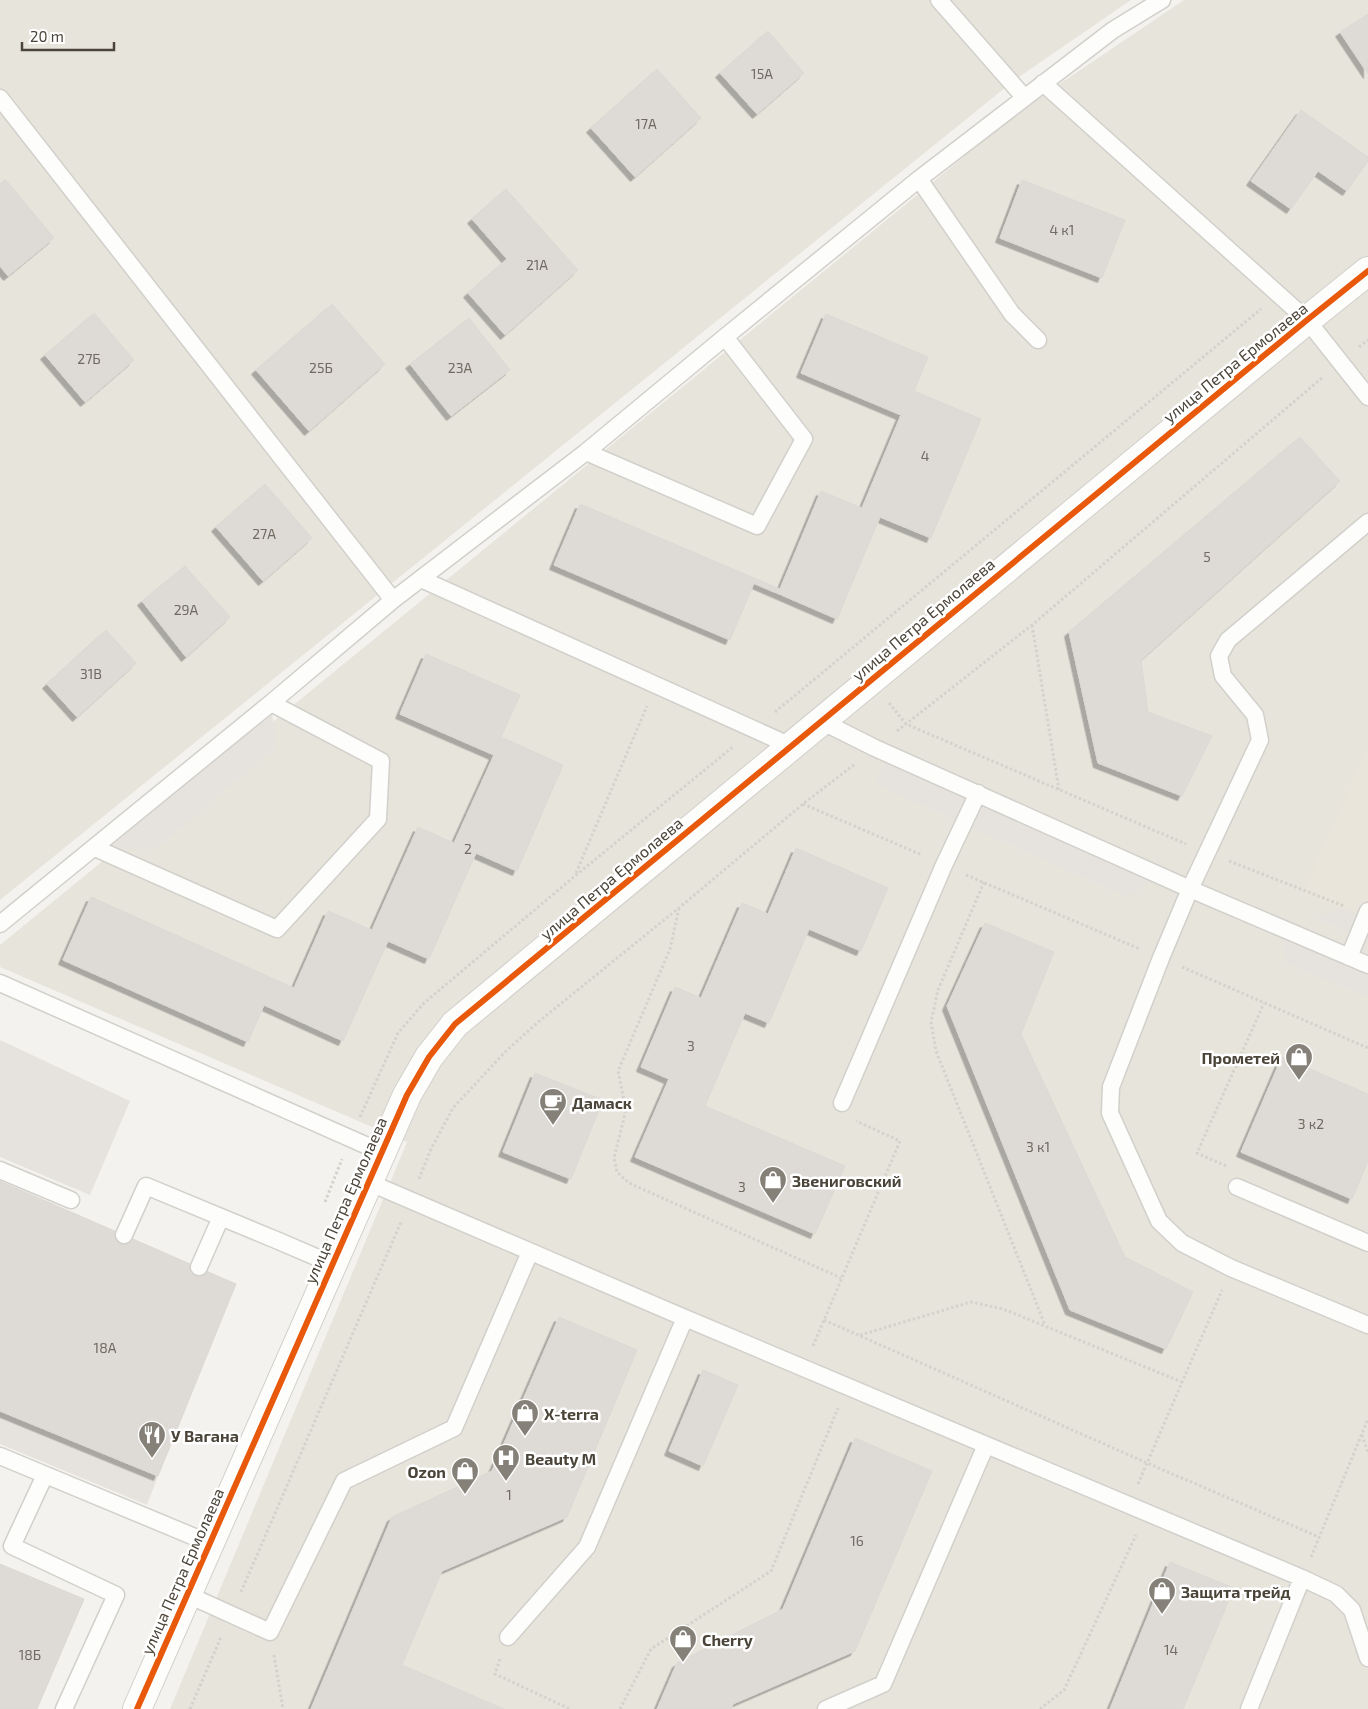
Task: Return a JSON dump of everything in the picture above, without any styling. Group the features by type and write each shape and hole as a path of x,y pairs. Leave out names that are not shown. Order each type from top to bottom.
{"street":[{"name":"улица Петра Ермолаева","path":"137,1709 407,1095 424,1065 455,1024 820,721 1368,271"}],"lane":[{"path":"939,0 1024,98"},
{"path":"0,924 271,703 393,600 586,452 725,336 919,179 1113,30 1162,0"},
{"path":"1043,83 1307,320 1368,397"},
{"path":"0,98 393,600"},
{"path":"919,179 1012,314 1038,340"},
{"path":"586,452 757,526 804,439 725,336"},
{"path":"1368,522 1228,640 1219,656 1223,676 1255,715 1260,740 1190,889 1161,958 1111,1087 1110,1113 1159,1221 1182,1243 1231,1268 1368,1325"},
{"path":"421,579 791,746"},
{"path":"95,848 277,929 378,819 381,762 271,703"},
{"path":"820,721 875,748 1190,889 1368,965"},
{"path":"842,1103 944,865 978,793"},
{"path":"1349,956 1367,913"},
{"path":"0,983 381,1152"},
{"path":"0,1170 71,1200"},
{"path":"368,1182 1336,1594 1352,1610 1368,1658"},
{"path":"124,1235 146,1186 332,1264"},
{"path":"1237,1187 1368,1243"},
{"path":"199,1267 221,1217"},
{"path":"186,1594 270,1632 344,1481 454,1428 530,1252"},
{"path":"508,1637 587,1547 685,1318"},
{"path":"826,1709 883,1684 986,1444"},
{"path":"0,1456 209,1543"},
{"path":"45,1475 12,1546 116,1595 64,1709"},
{"path":"1249,1709 1302,1578"}],"path":[{"path":"190,1709 411,1199 430,1149 453,1108 504,1052 537,1023 680,908 803,804 1032,625 1368,340"},
{"path":"1032,625 1059,790"},
{"path":"575,876 656,685"},
{"path":"887,702 906,724 1208,853 1367,913"},
{"path":"803,804 1368,1048"},
{"path":"984,882 938,990 931,1022 936,1051 1045,1326"},
{"path":"680,908 670,949 618,1071 626,1110 614,1158 617,1172 629,1183 841,1278"},
{"path":"1237,1187 1235,1170 1197,1153 1264,1003"},
{"path":"804,1368 900,1141 847,1118 842,1103"},
{"path":"1129,1505 1231,1268"},
{"path":"859,1336 971,1302 1003,1309 1182,1382"},
{"path":"824,1320 1319,1537"},
{"path":"620,1709 651,1649 771,1571 848,1386"},
{"path":"1302,1578 1368,1419"},
{"path":"1362,1435 1368,1452"},
{"path":"1040,1709 1064,1690 1146,1513"},
{"path":"270,1632 283,1709"},
{"path":"508,1637 495,1674 570,1709"}],"shaded area":[{"path":"0,0 1131,0 1016,79 0,900"},
{"path":"1184,0 1368,0 1368,1709 170,1709 407,1142 0,967 0,945 1021,110"},
{"path":"271,703 276,747 156,849 95,848"},
{"path":"1368,746 1368,921 1303,892"},
{"path":"886,761 1152,880 1127,897 875,784"},
{"path":"1344,908 1368,919 1368,941 1313,917"},
{"path":"1281,928 1368,965 1368,997 1285,963"},
{"path":"0,1040 130,1101 90,1195 0,1157"},
{"path":"0,1411 158,1476 147,1505 0,1444"}],"building":[{"path":"1368,14 1368,74 1340,32"},
{"path":"768,31 804,73 757,114 720,73"},
{"path":"657,69 701,118 635,177 591,128"},
{"path":"1301,110 1368,157 1368,161 1347,191 1318,171 1291,209 1251,181"},
{"path":"5,179 54,238 8,276 0,266 0,184"},
{"path":"1022,180 1125,220 1102,278 1000,238"},
{"path":"506,189 578,270 505,335 468,293 507,259 472,219"},
{"path":"332,304 385,364 309,431 256,370"},
{"path":"94,313 134,360 85,402 45,355"},
{"path":"826,314 928,357 914,391 981,419 931,538 880,517 837,619 754,583 730,640 554,565 580,504 780,589 821,491 862,508 901,415 801,373"},
{"path":"469,318 510,370 451,416 410,364"},
{"path":"1300,437 1340,481 1141,660 1148,712 1212,736 1182,796 1098,763 1069,632"},
{"path":"265,484 312,538 263,581 216,527"},
{"path":"185,566 230,617 186,657 142,601"},
{"path":"106,630 136,663 77,717 47,684"},
{"path":"426,654 520,695 501,737 563,765 517,871 476,853 429,959 388,941 343,1041 264,1005 248,1042 63,960 91,897 294,988 328,911 372,930 418,827 454,843 494,755 400,714"},
{"path":"796,848 888,888 861,951 809,929 769,1023 745,1013 705,1106 845,1166 815,1234 635,1157 669,1079 641,1067 675,987 701,998 742,903 768,914"},
{"path":"985,923 1054,952 1021,1034 1125,1257 1193,1292 1166,1349 1070,1310 947,1006"},
{"path":"1282,1057 1368,1094 1368,1161 1352,1199 1241,1152"},
{"name":"Дамаск","path":"535,1073 603,1100 571,1179 503,1152"},
{"path":"0,1181 236,1284 158,1476 0,1411"},
{"path":"559,1317 637,1350 567,1517 442,1571 402,1665 504,1709 311,1709 392,1517 492,1471"},
{"path":"703,1370 738,1385 703,1466 669,1451"},
{"path":"855,1438 932,1471 855,1651 733,1704 731,1709 657,1709 677,1663 783,1609"},
{"path":"1170,1562 1234,1588 1183,1709 1110,1709"},
{"path":"0,1564 84,1599 37,1709 0,1709"}],"cycle path":[{"path":"137,1709 407,1095 429,1057 455,1024 1368,271"}],"place":[{"name":"Прометей","path":"1299,1081"},
{"name":"Дамаск","path":"553,1126"},
{"name":"Звениговский","path":"773,1204"},
{"name":"X-terra","path":"525,1437"},
{"name":"У Вагана","path":"152,1459"},
{"name":"Beauty M","path":"506,1482"},
{"name":"Ozon","path":"465,1495"},
{"name":"Защита трейд","path":"1162,1615"},
{"name":"Cherry","path":"683,1663"}]}
